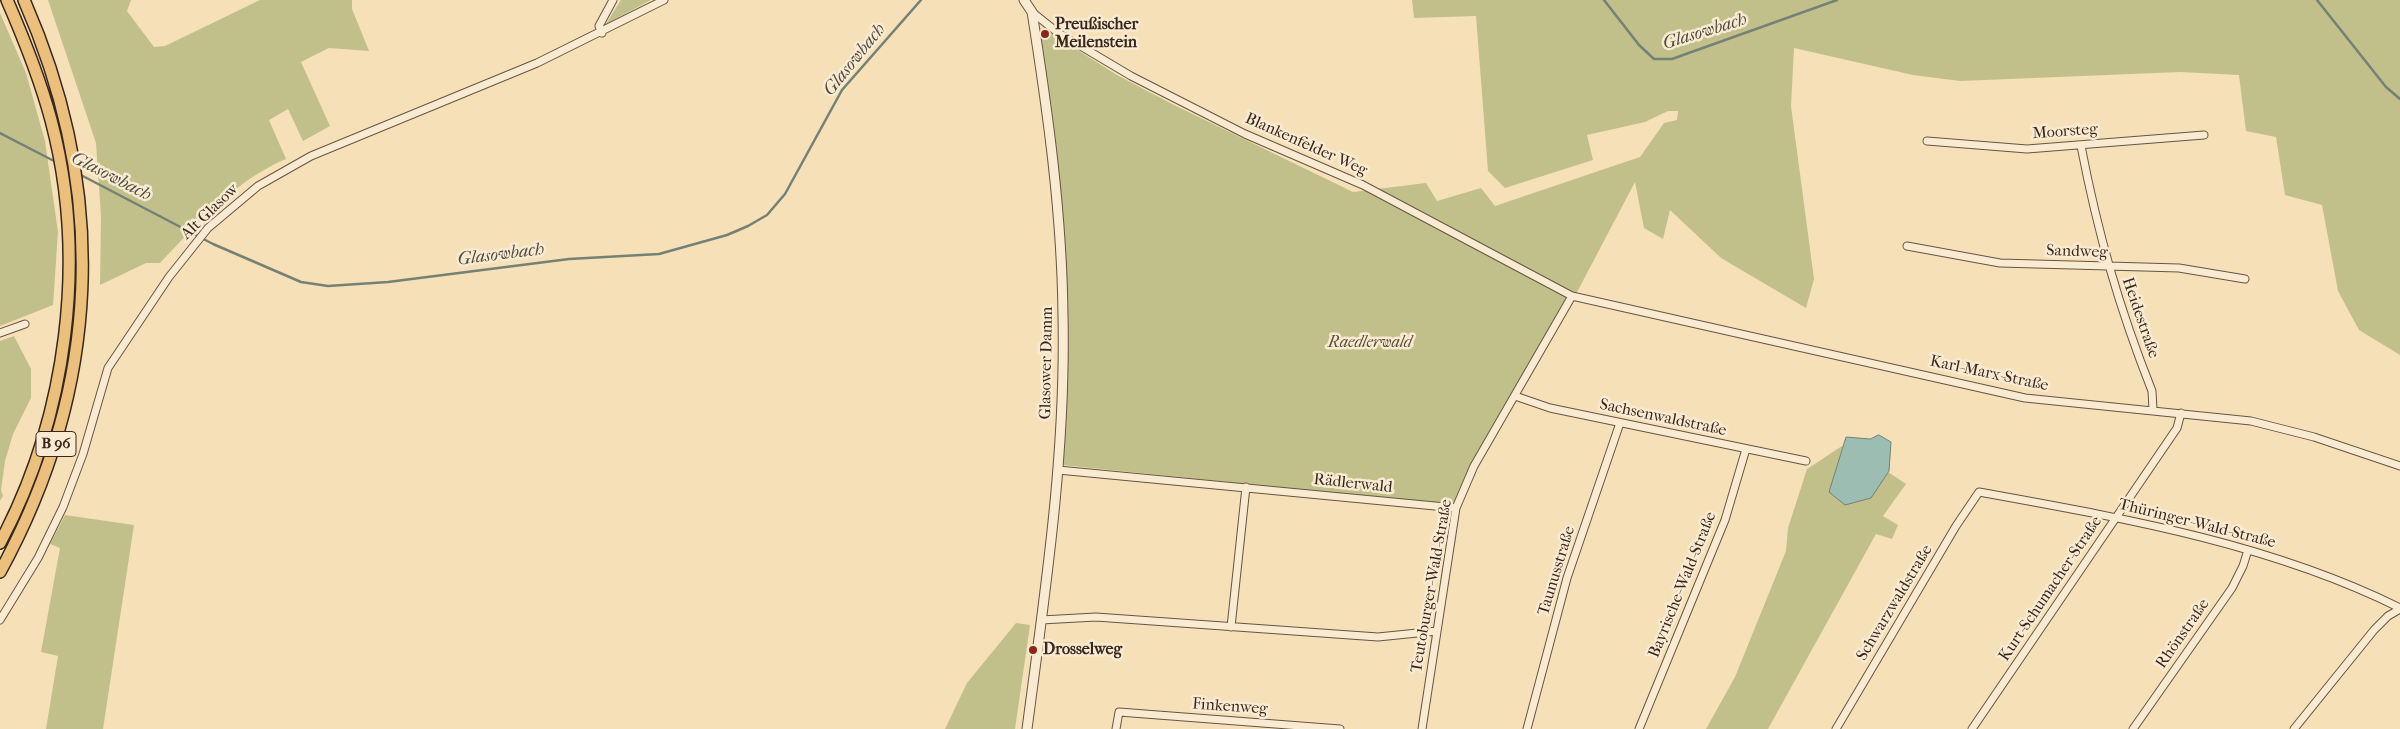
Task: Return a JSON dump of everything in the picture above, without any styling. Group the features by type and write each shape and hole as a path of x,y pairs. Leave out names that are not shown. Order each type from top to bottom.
{"highway":[{"name":"B 96","path":"0,542 26,486 48,424 62,354 68,300 67,224 58,152 40,83 7,0"},
{"name":"B 96","path":"0,572 30,514 55,447 76,359 83,293 82,231 75,166 64,114 52,71 24,0"}],"street":[{"path":"602,33 598,26 613,0"},
{"name":"Alt Glasow","path":"0,620 38,558 63,507 89,435 108,368 193,245 208,228 258,186 311,156 529,66 602,33 664,0"},
{"name":"Glasower Damm","path":"1024,0 1032,12 1048,119 1062,252 1063,362 1058,470 1027,729"},
{"name":"Blankenfelder Weg","path":"1032,12 1086,50 1139,80 1245,134 1363,185 1572,296"},
{"name":"Moorsteg","path":"1928,141 2027,148 2081,146 2204,135"},
{"name":"Heidestraße","path":"2081,146 2094,214 2108,268 2152,391 2154,410"},
{"name":"Sandweg","path":"1907,246 2000,263 2108,268 2179,268 2245,279"},
{"name":"Teutoburger-Wald-Straße","path":"1422,729 1456,508 1474,466 1572,296"},
{"name":"Karl-Marx-Straße","path":"1572,296 2025,398 2251,421 2314,437 2400,466"},
{"path":"0,333 25,324"},
{"name":"Sachsenwaldstraße","path":"1514,396 1550,408 1806,461"},
{"name":"Kurt-Schumacher-Straße","path":"1972,729 2177,428 2181,413"},
{"name":"Taunusstraße","path":"1527,729 1567,578 1620,423"},
{"name":"Bayrische-Wald-Straße","path":"1639,729 1725,520 1746,449"},
{"name":"Rädlerwald","path":"1058,470 1456,508"},
{"path":"1230,627 1246,487"},
{"name":"Thüringer-Wald-Straße","path":"1979,492 2117,517 2267,555 2326,577 2400,609"},
{"name":"Schwarzwaldstraße","path":"1836,729 1956,526 1979,492"},
{"name":"Rhönstraße","path":"2133,729 2232,588 2243,566 2248,550"},
{"path":"2294,729 2374,630 2388,616 2400,609"},
{"path":"1041,620 1096,617 1378,637 1437,631"},
{"name":"Finkenweg","path":"1116,729 1119,712 1340,729"}],"green space":[{"path":"48,0 131,0 127,11 154,47 165,46 260,0 352,0 352,9 369,51 329,48 301,62 330,126 303,141 288,109 269,120 286,159 251,178 218,204 160,263 146,263 100,285 101,216 96,143"},
{"path":"621,0 651,0 606,24"},
{"name":"Raedlerwald","path":"1412,0 2400,0 2400,355 2359,330 2338,291 2322,205 2285,195 2276,137 2246,131 2239,75 2180,72 1960,81 1913,75 1794,48 1791,106 1814,279 1806,308 1721,258 1670,210 1663,239 1644,228 1635,182 1575,296 1570,300 1453,505 1062,465 1066,368 1040,38 1042,34 1049,32 1117,75 1174,105 1353,192 1426,183 1437,201 1481,188 1495,206 1640,157 1664,123 1677,120 1678,111 1668,111 1645,122 1587,135 1593,160 1505,188 1488,171 1476,16 1414,18"},
{"path":"0,13 26,73 45,141 58,232 53,305 0,326"},
{"path":"14,336 31,369 31,398 13,434 5,461 1,490 3,496 0,501 0,341"},
{"path":"1842,446 1852,448 1906,484 1883,516 1898,525 1892,539 1876,534 1768,729 1706,729 1735,677 1786,551 1788,528 1807,469"},
{"path":"65,515 134,525 103,729 46,729 58,656 41,652 60,548 50,544"},
{"path":"1016,623 1030,625 1015,729 945,729 967,683"}],"water":[{"path":"1879,435 1891,442 1889,471 1871,498 1845,505 1829,492 1846,437 1870,439"}],"waterway":[{"name":"Glasowbach","path":"77,173 213,244 301,282 328,286 388,282 569,259 659,254 727,235 767,215 785,194 842,90 921,0"},
{"name":"Glasowbach","path":"1604,0 1639,45 1654,59 1672,59 1837,0"},
{"name":"Glasowbach","path":"2317,0 2386,87 2400,99"},
{"name":"Glasowbach","path":"0,133 56,162"}],"place":[{"name":"Preußischer Meilenstein","path":"1045,34"},
{"name":"Drosselweg","path":"1033,650"}]}
